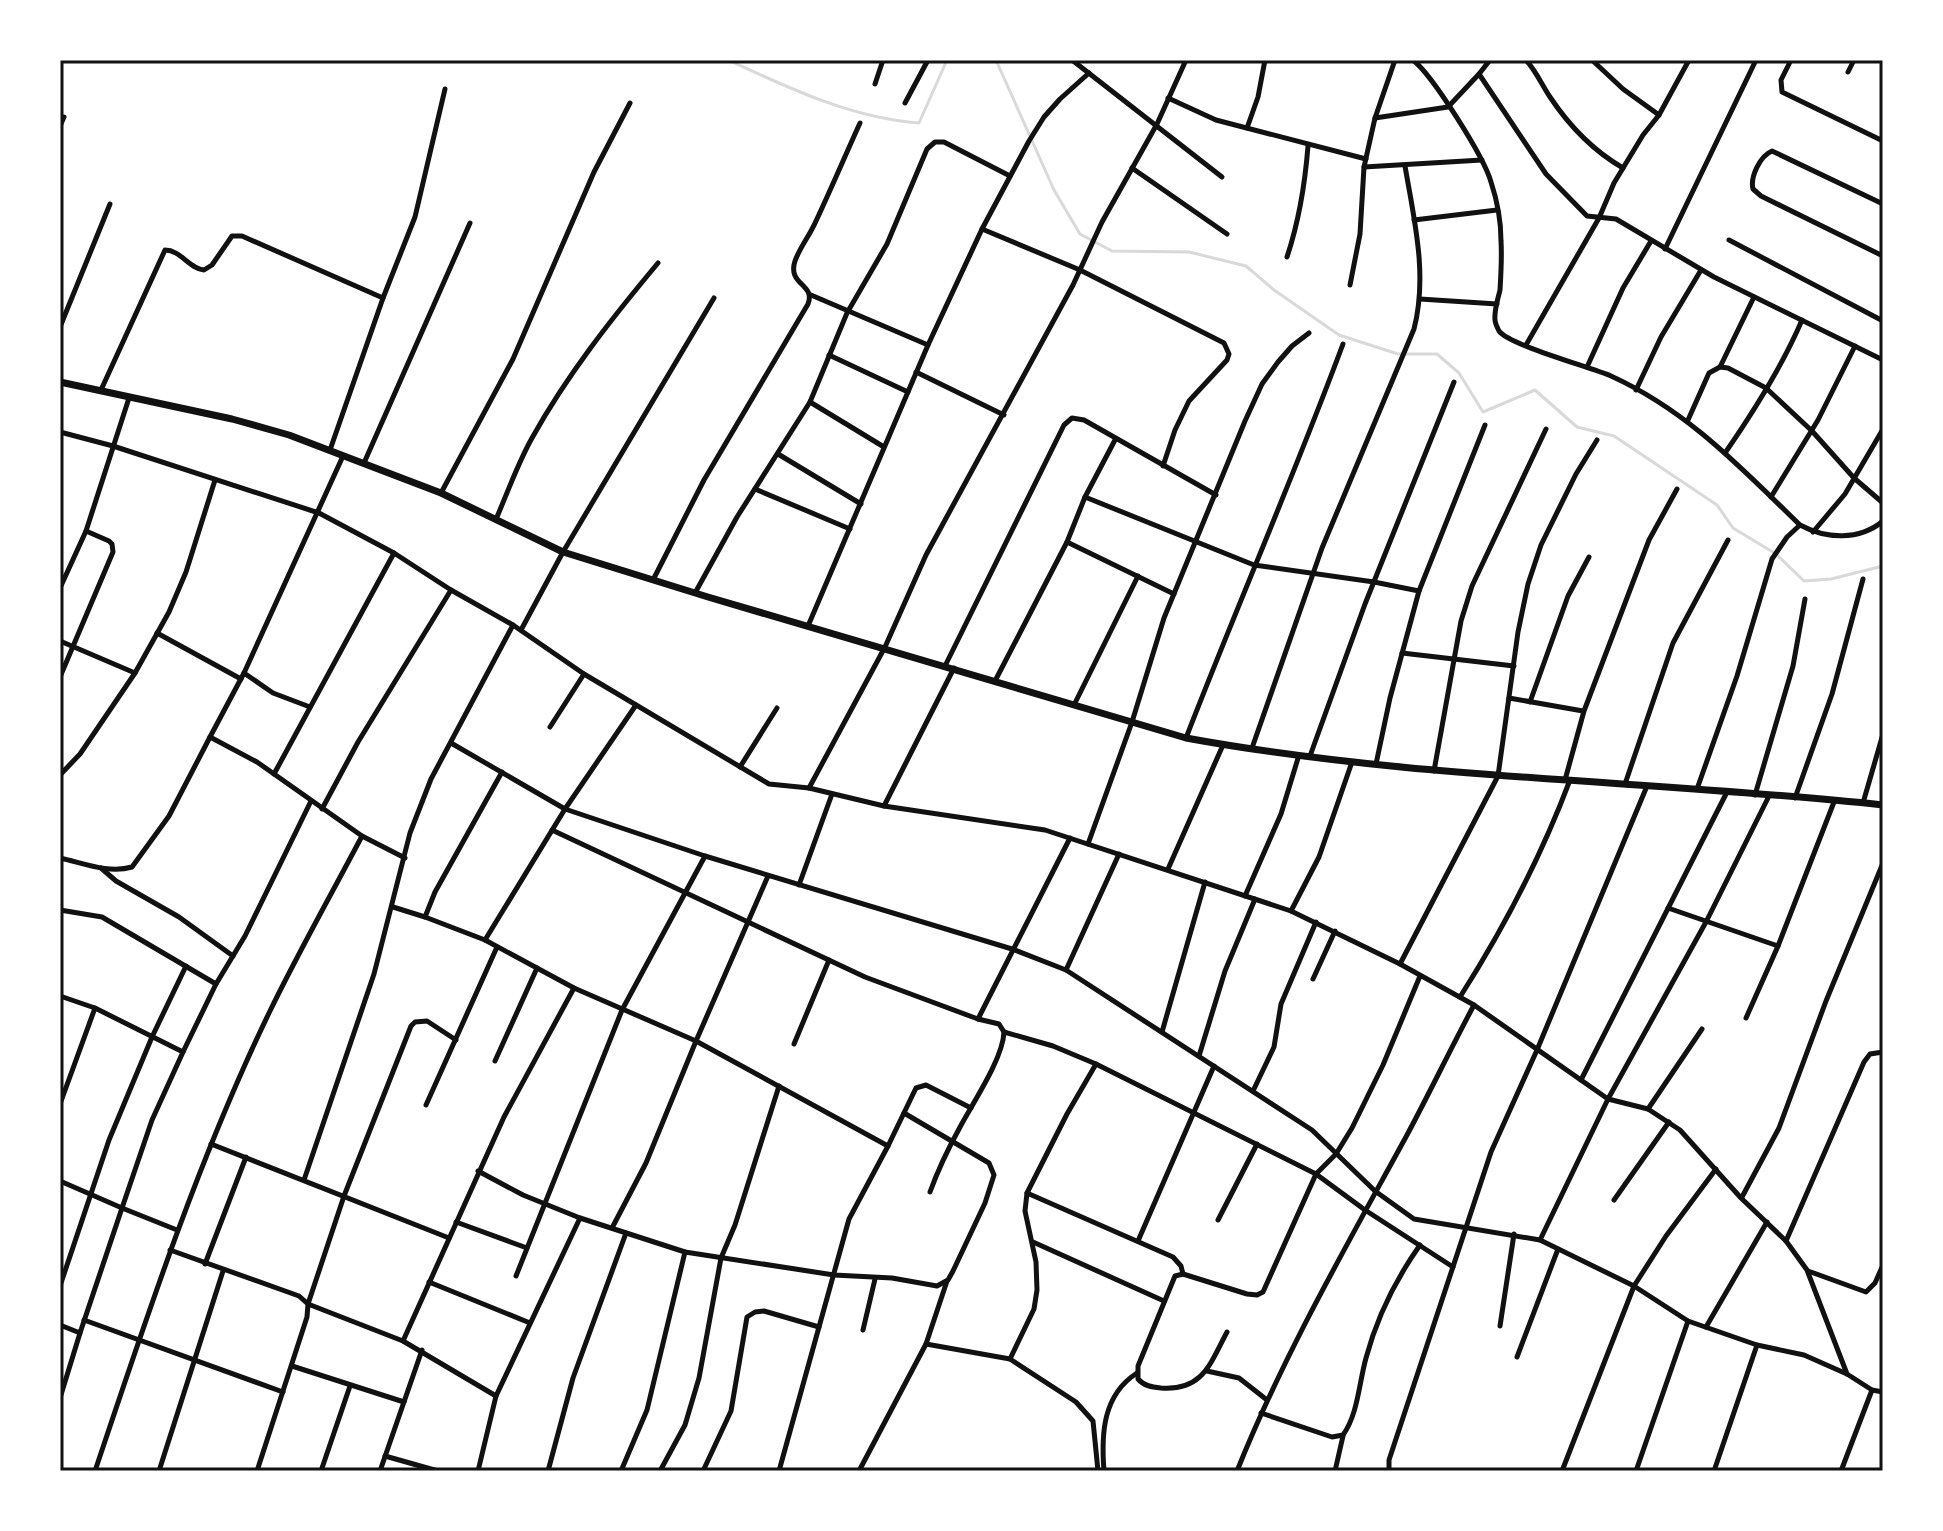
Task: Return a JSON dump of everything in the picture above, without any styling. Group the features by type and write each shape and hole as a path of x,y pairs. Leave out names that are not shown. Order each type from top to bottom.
{"main road":[{"path":"60,382 232,419 289,435 441,493 497,517 563,552 1186,738 1252,750 1434,771 1883,805"}],"street":[{"path":"875,84 883,60"},
{"path":"905,103 928,60"},
{"path":"1072,60 1222,177"},
{"path":"809,788 885,647 926,555 1004,415 1102,222 1157,124 1186,60"},
{"path":"1247,129 1258,97 1265,60"},
{"path":"1350,285 1360,234 1364,167 1375,118 1395,60"},
{"path":"1375,118 1448,107 1490,60"},
{"path":"1526,60 1585,142 1623,168"},
{"path":"1592,60 1623,89 1659,115"},
{"path":"1526,345 1599,218 1623,168 1659,115 1689,60"},
{"path":"1665,249 1756,60"},
{"path":"1791,60 1781,80 1782,92 1883,141"},
{"path":"1848,72 1854,60"},
{"path":"1416,61 1482,160 1491,181 1501,239 1494,318 1503,335 1587,367 1636,390 1688,420 1800,525 1813,532 1831,536 1866,532 1883,521"},
{"path":"808,626 916,372 982,229 1044,117 1089,73"},
{"path":"1479,74 1546,174 1587,216 1616,219 1701,270 1883,360"},
{"path":"330,450 415,217 445,89"},
{"path":"1168,98 1216,120 1366,159"},
{"path":"441,493 513,359 594,172 630,103"},
{"path":"60,126 64,117"},
{"path":"860,123 796,259 794,274 811,295 847,313 928,345"},
{"path":"695,593 719,547 810,402 847,313 887,244 931,144 944,142 1010,176"},
{"path":"1287,257 1301,201 1308,146"},
{"path":"1883,204 1772,151 1765,154 1752,180 1753,189 1761,196 1883,256"},
{"path":"1364,167 1482,160"},
{"path":"1252,750 1313,574 1414,329 1420,299 1419,247 1405,166"},
{"path":"1132,168 1227,234"},
{"path":"60,327 110,204"},
{"path":"1414,220 1497,210"},
{"path":"363,463 470,223"},
{"path":"982,229 1080,270 1196,327 1228,348 1229,354 1223,365 1195,392 1182,414 1163,466"},
{"path":"101,391 165,250 175,252 194,268 204,270 212,265 232,236 242,236 383,298"},
{"path":"1729,240 1883,321"},
{"path":"1587,367 1623,288 1651,241"},
{"path":"497,517 532,439 561,392 613,317 658,263"},
{"path":"1636,390 1661,337 1701,270"},
{"path":"653,580 704,480 811,295"},
{"path":"1688,420 1704,380 1720,367 1754,297"},
{"path":"521,630 563,552 714,298"},
{"path":"1420,299 1497,304"},
{"path":"1725,453 1793,343 1802,320"},
{"path":"1088,844 1132,722 1164,618 1262,384 1292,346 1309,333"},
{"path":"1186,738 1305,446 1343,344"},
{"path":"1771,497 1812,431 1855,346"},
{"path":"829,355 908,392"},
{"path":"1720,367 1728,368 1766,388 1812,431 1854,478 1883,503"},
{"path":"916,372 1004,415"},
{"path":"1310,756 1334,684 1454,382"},
{"path":"60,588 86,531 129,398"},
{"path":"810,402 884,448"},
{"path":"945,666 1068,420 1084,420 1216,495"},
{"path":"1376,764 1419,591 1485,425"},
{"path":"1434,771 1452,659 1472,586 1546,429"},
{"path":"1813,532 1854,478 1883,429"},
{"path":"60,432 113,446 319,513 394,553 521,630 584,674 769,784 809,788 884,806 1045,830 1291,911 1400,964 1474,1005 1608,1099 1648,1109 1680,1130 1741,1198 1786,1241 1807,1270 1847,1374"},
{"path":"995,681 1067,542 1085,497 1115,440"},
{"path":"1400,964 1498,776 1528,584 1541,545 1576,474 1597,440"},
{"path":"778,454 861,504"},
{"path":"60,858 101,868 124,869 138,861 169,816 242,676 343,456"},
{"path":"60,775 80,754 135,673 157,633 186,572 215,480"},
{"path":"755,489 850,529"},
{"path":"1460,997 1533,869 1567,780 1584,711 1649,540 1677,489"},
{"path":"1085,497 1254,565 1419,591"},
{"path":"1697,790 1737,676 1772,559 1800,525"},
{"path":"60,677 113,552 109,541 86,531"},
{"path":"1625,784 1673,643 1728,540"},
{"path":"1067,542 1174,594"},
{"path":"274,774 394,553"},
{"path":"1530,702 1568,596 1589,557"},
{"path":"60,562 70,566"},
{"path":"1074,705 1138,576"},
{"path":"1795,798 1832,694 1863,579"},
{"path":"322,809 358,742 451,590"},
{"path":"1755,795 1793,666 1805,599"},
{"path":"304,1180 374,974 410,833 431,779 513,625"},
{"path":"157,633 273,693 310,707"},
{"path":"60,641 135,673"},
{"path":"1402,653 1514,666"},
{"path":"884,806 954,668"},
{"path":"550,727 584,674"},
{"path":"1509,698 1584,711"},
{"path":"485,940 565,809 636,705"},
{"path":"740,767 777,708"},
{"path":"1863,803 1883,734"},
{"path":"210,737 274,774 362,836 405,858"},
{"path":"451,743 565,809 768,876 1012,949 1066,970 1312,1130 1375,1191 1414,1219 1540,1240 1634,1286 1688,1321 1757,1345 1804,1355 1847,1374 1872,1390 1883,1392"},
{"path":"1168,869 1223,745"},
{"path":"1245,896 1281,814 1299,755"},
{"path":"1291,911 1319,857 1353,761"},
{"path":"425,917 435,892 502,772"},
{"path":"1389,1471 1389,1460 1491,1152 1647,786"},
{"path":"1581,1080 1727,792"},
{"path":"799,885 832,794"},
{"path":"1540,1240 1608,1099 1706,922 1769,796"},
{"path":"60,1398 152,1120 216,984 311,801"},
{"path":"1746,1018 1778,946 1834,802"},
{"path":"552,830 865,977 999,1024 1004,1032 1053,1046 1096,1064 1316,1174 1453,1267"},
{"path":"95,1471 177,1230 211,1144 269,1013 362,836"},
{"path":"978,1019 1070,838"},
{"path":"1066,970 1119,854"},
{"path":"516,1276 622,1010 705,856"},
{"path":"1741,1198 1779,1128 1826,1001 1883,863"},
{"path":"101,868 116,881 179,917 233,956"},
{"path":"612,1228 646,1163 768,876"},
{"path":"1162,1032 1205,882"},
{"path":"1199,1056 1225,971 1255,899"},
{"path":"393,907 485,940 574,988 696,1041 888,1146"},
{"path":"1668,908 1778,946"},
{"path":"60,910 102,917 216,984"},
{"path":"1253,1091 1274,1047 1281,1004 1316,922"},
{"path":"1313,979 1335,931"},
{"path":"426,1105 497,947"},
{"path":"794,1044 829,960"},
{"path":"60,1286 109,1140 186,966"},
{"path":"495,1061 537,968"},
{"path":"1104,1471 1105,1416 1114,1394 1137,1373 1175,1276 1183,1274 1247,1294 1260,1294 1316,1174 1336,1154 1383,1065 1420,975"},
{"path":"403,1341 504,1117 574,988"},
{"path":"60,996 95,1008 183,1052"},
{"path":"1237,1471 1267,1400 1329,1275 1474,1005"},
{"path":"60,1104 95,1008"},
{"path":"257,1471 344,1196 411,1026 415,1022 427,1021 456,1040"},
{"path":"1648,1109 1702,1029"},
{"path":"930,1192 941,1162 992,1065 1004,1032"},
{"path":"1786,1241 1864,1062 1870,1054 1883,1052"},
{"path":"1010,1359 1034,1309 1037,1290 1032,1241 1025,1211 1027,1193 1096,1064"},
{"path":"1138,1241 1214,1066"},
{"path":"779,1471 849,1219 916,1088 922,1084 971,1108"},
{"path":"660,1471 685,1425 721,1258 779,1086"},
{"path":"859,1471 926,1344 948,1280 985,1203 994,1175 989,1163 904,1113"},
{"path":"1614,1200 1669,1122"},
{"path":"211,1144 449,1238"},
{"path":"1218,1220 1257,1144"},
{"path":"205,1264 246,1157"},
{"path":"1562,1471 1634,1286 1666,1236 1716,1169"},
{"path":"478,1171 580,1218 685,1252 834,1275 892,1278 937,1286 948,1280"},
{"path":"60,1181 177,1230"},
{"path":"1027,1193 1173,1257 1183,1274"},
{"path":"478,1471 496,1396 580,1218"},
{"path":"456,1222 527,1248"},
{"path":"1706,1327 1767,1222"},
{"path":"548,1471 573,1378 626,1233"},
{"path":"1500,1326 1514,1234"},
{"path":"1032,1241 1164,1301"},
{"path":"1335,1471 1343,1435 1351,1422 1366,1356 1381,1315 1400,1274 1420,1245"},
{"path":"1517,1357 1558,1249"},
{"path":"170,1250 299,1296 308,1304 403,1341 496,1396"},
{"path":"621,1471 647,1410 685,1252"},
{"path":"1807,1270 1866,1292 1875,1283 1883,1265"},
{"path":"159,1471 223,1271"},
{"path":"863,1330 875,1279"},
{"path":"429,1282 530,1323"},
{"path":"703,1471 731,1411 747,1317 764,1311 819,1327"},
{"path":"84,1320 283,1392"},
{"path":"1636,1471 1688,1321"},
{"path":"60,1325 80,1333"},
{"path":"1137,1373 1142,1383 1170,1389 1192,1383 1207,1371 1227,1332"},
{"path":"926,1344 1010,1359 1076,1402 1093,1421 1098,1471"},
{"path":"1714,1471 1757,1345"},
{"path":"380,1471 422,1350"},
{"path":"292,1366 404,1402"},
{"path":"1207,1371 1239,1378 1267,1400"},
{"path":"321,1471 350,1386"},
{"path":"1841,1471 1872,1390"},
{"path":"1261,1413 1332,1437 1343,1435"},
{"path":"385,1456 438,1471"}],"waterway":[{"path":"728,60 797,91 845,108 919,123 947,60"},
{"path":"996,60 1054,190 1080,234 1112,251 1189,252 1246,266 1274,290 1339,335 1398,354 1437,354 1459,373 1483,412 1535,390 1577,427 1614,436 1717,505 1733,528 1776,554 1804,581 1831,579 1883,566"}]}
